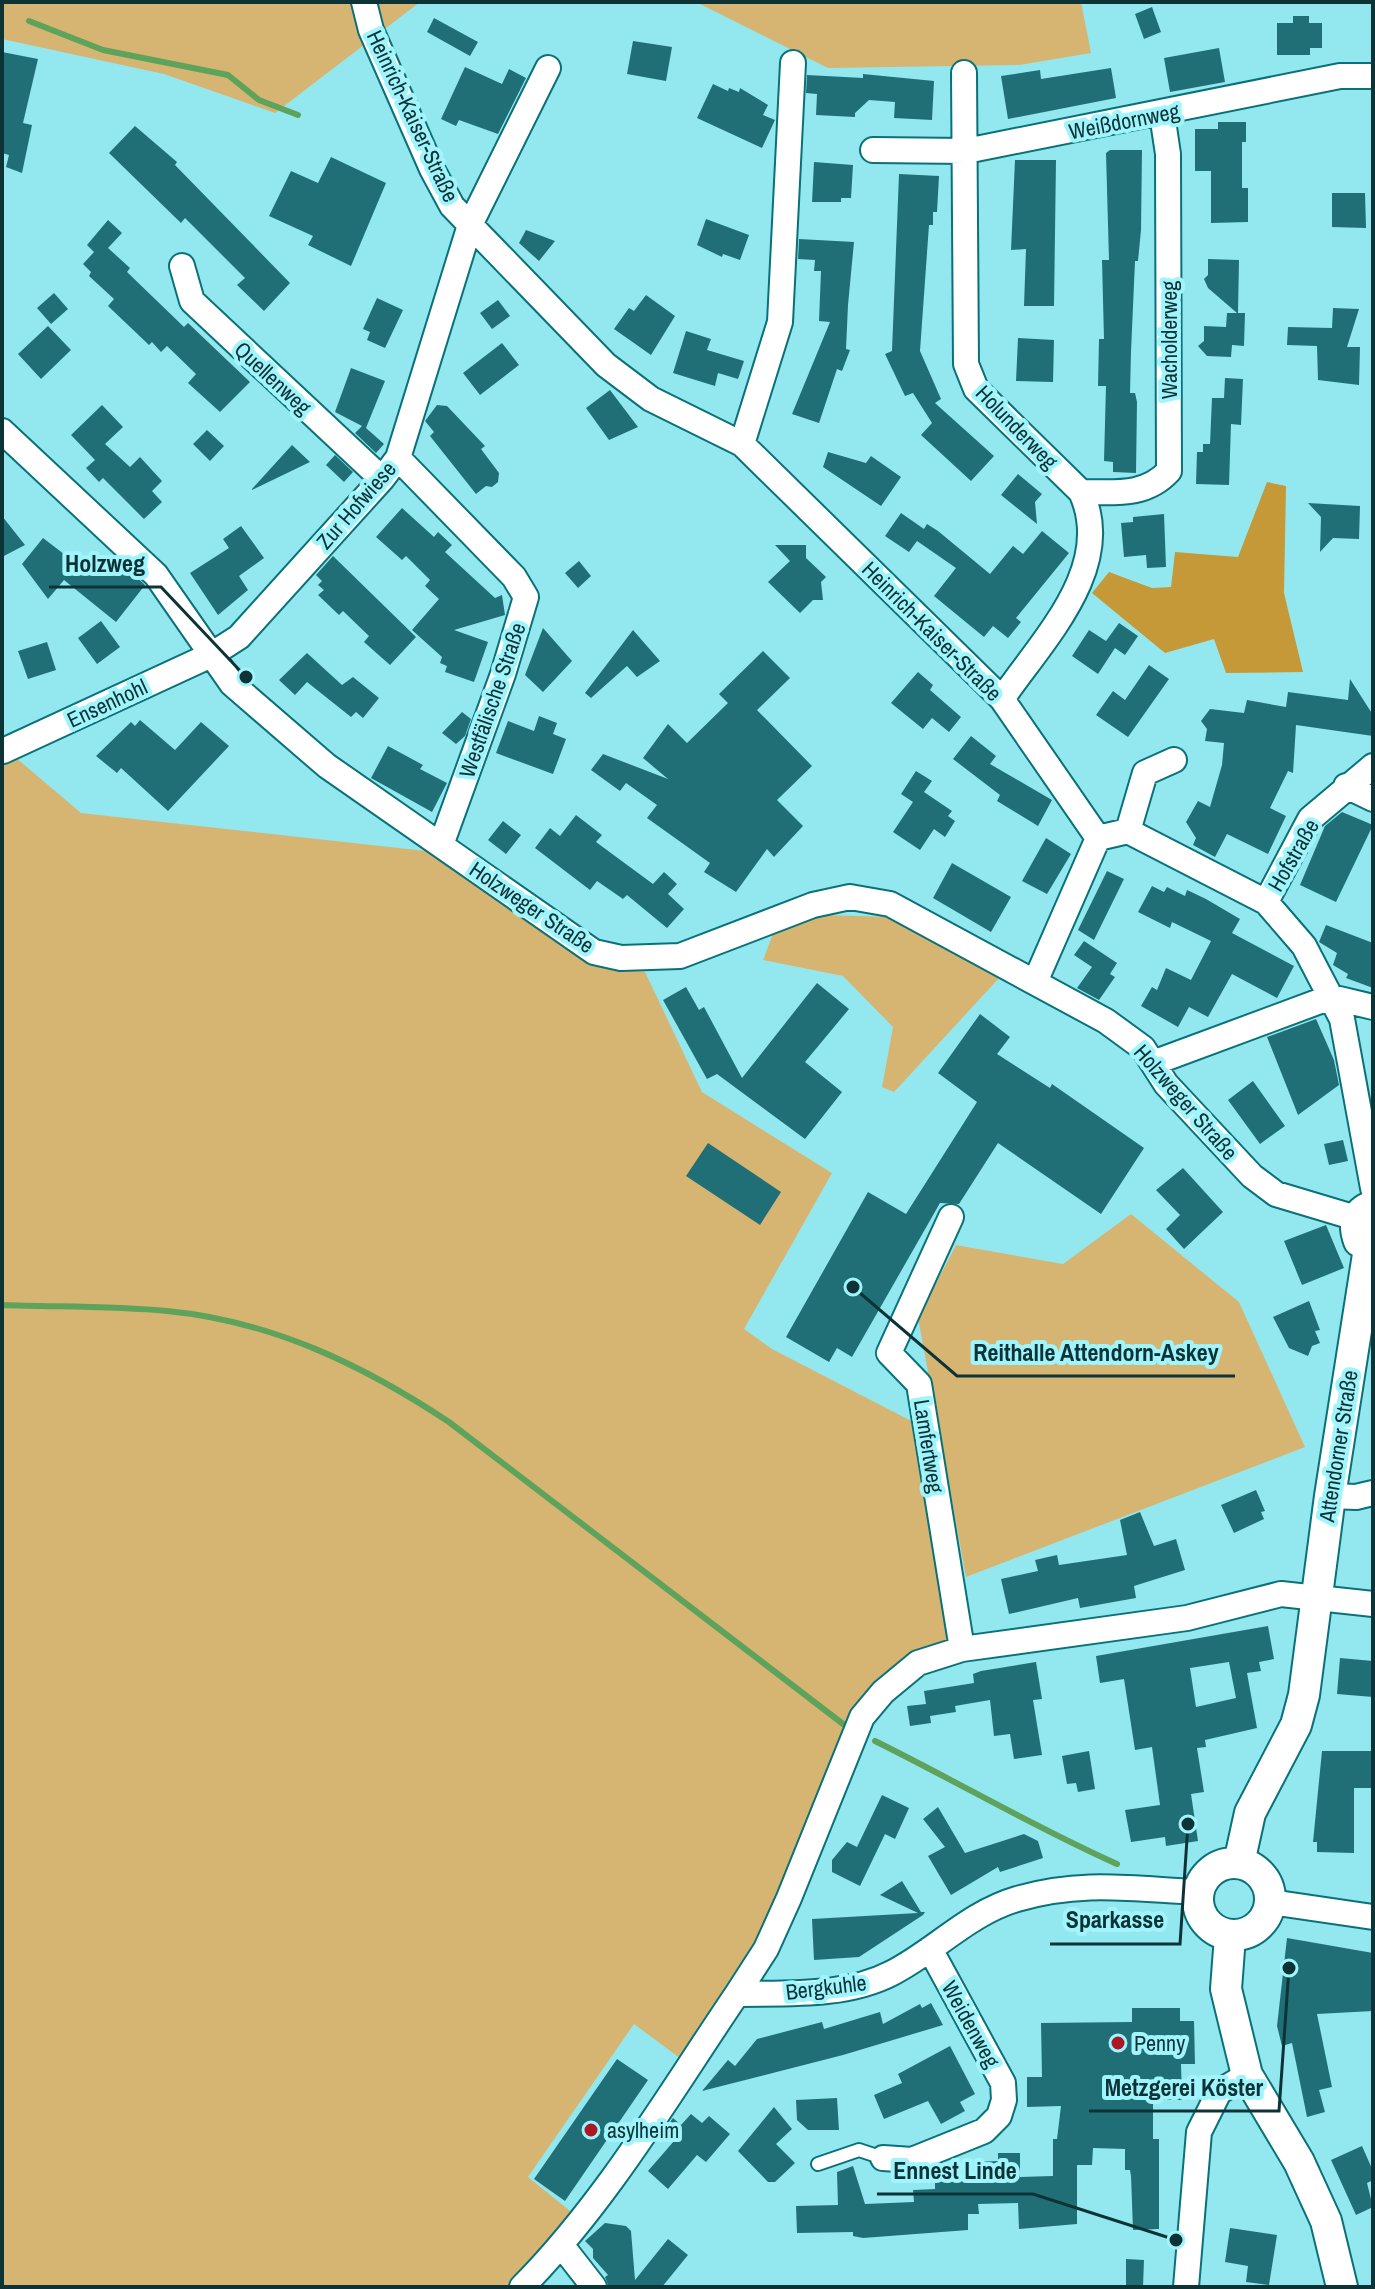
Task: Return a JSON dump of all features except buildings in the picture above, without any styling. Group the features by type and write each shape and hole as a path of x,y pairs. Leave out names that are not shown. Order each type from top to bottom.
{"street":[{"name":"Heinrich-Kaiser-Straße","path":"364,2 371,30 432,169 452,206 606,365 651,399 742,444 1002,699 1098,838"},
{"path":"742,444 780,322 793,63"},
{"name":"Heinrich-Kaiser-Straße","path":"470,225 548,68"},
{"name":"Holunderweg","path":"964,73 966,364 976,389 1081,492"},
{"name":"Weißdornweg","path":"873,150 966,151 1340,76 1373,76"},
{"name":"Wacholderweg","path":"1081,492 1128,492 1156,485 1169,471 1168,154 1162,114"},
{"name":"Zur Hofwiese","path":"211,655 239,637 398,458 470,225"},
{"name":"Quellenweg","path":"182,266 192,301 382,479"},
{"name":"Holzweger Straße","path":"2,431 156,575 232,684 327,766 594,952 621,958 680,956 769,920 850,897 890,904 1106,1021 1143,1048 1177,1095 1252,1176 1276,1194 1365,1212"},
{"name":"Westfälische Straße","path":"398,458 514,577 526,597 503,674 441,845"},
{"path":"1002,699 1083,579 1091,549 1089,509 1081,492"},
{"name":"Ensenhohl","path":"3,751 211,655"},
{"path":"1128,831 1145,773 1174,760"},
{"name":"Hofstraße","path":"1373,766 1310,819 1266,902 1304,946 1342,1019 1373,1188"},
{"path":"1346,786 1373,799"},
{"path":"1035,982 1098,838 1128,831 1266,902"},
{"path":"1153,1063 1331,997 1373,1007"},
{"name":"Attendorner Straße","path":"1239,1863 1250,1813 1296,1725 1304,1695 1330,1496 1371,1248 1359,1241 1355,1230 1365,1212"},
{"name":"Lamfertweg","path":"951,1217 889,1353 919,1384 962,1649"},
{"path":"1330,1496 1356,1497 1373,1493"},
{"path":"522,2287 562,2246 766,1949 862,1717 883,1692 918,1663 962,1649 1187,1618 1281,1594 1373,1604"},
{"path":"1239,1863 1256,1869 1264,1878 1271,1902 1259,1926 1246,1934 1230,1936 1206,1924 1200,1913 1197,1892 1213,1869 1239,1863"},
{"name":"Bergkuhle","path":"737,1994 848,1989 894,1972 983,1913 1014,1900 1059,1888 1101,1885 1197,1892"},
{"path":"1271,1902 1373,1917"},
{"path":"1230,1936 1226,1989 1247,2075 1299,2162 1326,2221 1342,2287"},
{"name":"Weidenweg","path":"883,2158 912,2160 984,2131 999,2116 1004,2100 1003,2083 930,1949"},
{"path":"1186,2287 1199,2132 1219,2092 1247,2075"},
{"path":"562,2246 594,2287"}],"lane":[{"path":"818,2164 859,2150 883,2158"}],"shaded area":[{"path":"2,2 420,2 275,113 164,74 2,39"},
{"path":"696,2 1081,2 1091,53 1019,65 828,68"},
{"path":"1267,482 1286,486 1284,593 1303,672 1226,673 1214,639 1165,653 1092,593 1109,572 1152,588 1171,587 1175,552 1238,557"},
{"path":"15,757 81,813 426,851 590,963 645,972 702,1092 832,1173 744,1329 772,1349 921,1426 952,1638 913,1652 861,1700 768,1936 688,2064 634,2024 528,2177 575,2215 514,2287 2,2287 2,763"},
{"path":"821,915 895,917 1000,977 894,1092 882,1087 893,1027 843,976 763,960 776,926"},
{"path":"1131,1214 1239,1302 1305,1447 966,1577 918,1318 956,1245 1063,1264"}],"waterway":[{"path":"29,21 103,50 228,75 259,100 298,115"},
{"path":"2,1305 126,1308 206,1316 280,1335 350,1364 449,1422 847,1727"},
{"path":"875,1741 1117,1864"}],"place":[{"name":"Holzweg","path":"246,677"},
{"name":"Reithalle Attendorn-Askey","path":"853,1287"},
{"name":"Sparkasse","path":"1188,1824"},
{"name":"Metzgerei Köster","path":"1289,1968"},
{"name":"Penny","path":"1118,2043"},
{"name":"asylheim","path":"591,2130"},
{"name":"Ennest Linde","path":"1176,2240"}]}
